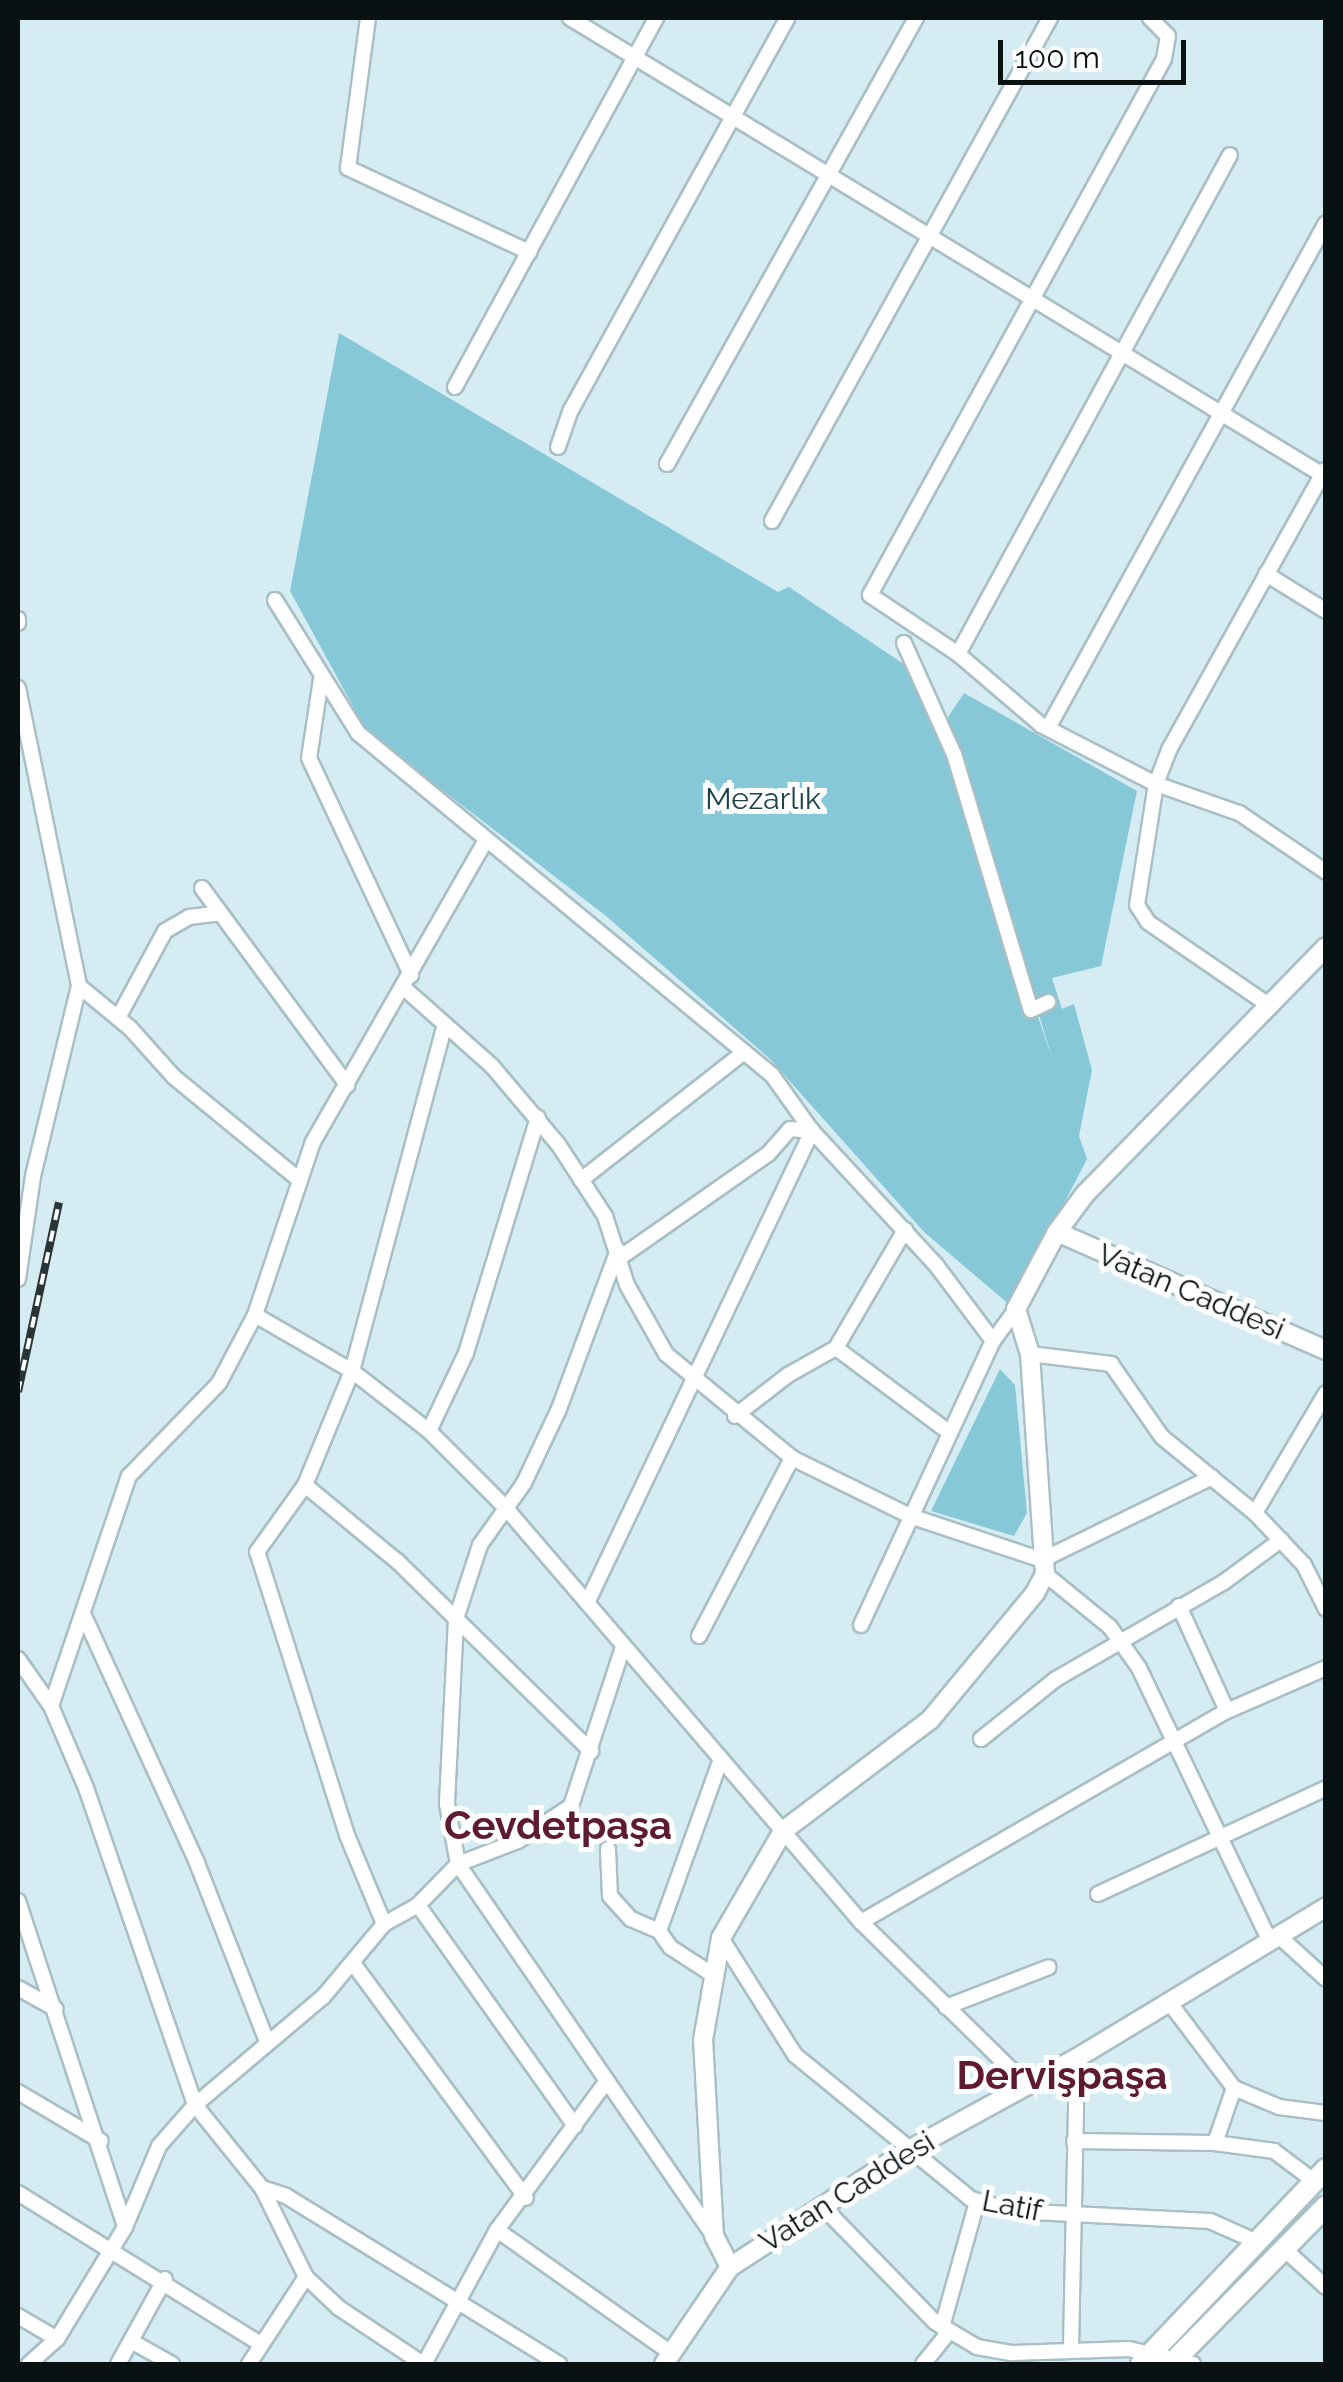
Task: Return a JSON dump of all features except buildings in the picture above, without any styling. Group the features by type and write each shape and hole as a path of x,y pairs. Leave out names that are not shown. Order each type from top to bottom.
{"main road":[{"path":"1145,2359 1320,2175"},
{"path":"1180,2362 1326,2206"}],"street":[{"path":"368,18 348,168 529,252"},
{"path":"570,18 1325,474 1183,720 1156,784 1138,911 1270,1006"},
{"path":"455,388 656,18"},
{"path":"558,447 571,410 788,18"},
{"path":"666,464 916,18"},
{"path":"772,521 1050,18"},
{"path":"1150,18 1168,36 1164,59 870,588 876,602 958,654 1011,706 1156,784 1239,813 1326,872"},
{"path":"958,654 1125,355 1230,155"},
{"path":"1048,728 1326,223"},
{"path":"1266,574 1326,610"},
{"path":"275,600 358,733 485,842 772,1075 812,1131 905,1230 993,1341"},
{"path":"904,643 954,754 1031,1010 1048,1002"},
{"path":"321,679 310,758 407,981 538,1118 581,1180 618,1254 639,1311 688,1378 792,1458 910,1516 1044,1567 1089,1606 1139,1668 1172,1742 1275,1939 1326,1979"},
{"path":"18,688 78,986 33,1176 18,1280"},
{"path":"51,1706 85,1618 129,1476 212,1394 255,1314 298,1178 346,1085 485,842"},
{"path":"202,888 346,1085"},
{"path":"118,1018 164,930 189,916 220,912"},
{"path":"860,1625 993,1341 1016,1309 1056,1232 1326,947"},
{"path":"78,986 118,1018 174,1077 298,1178"},
{"path":"384,1924 347,1835 257,1561 260,1546 305,1485 352,1371 445,1025"},
{"path":"581,1180 744,1052"},
{"path":"429,1431 466,1353 538,1118"},
{"path":"730,2267 714,2236 458,1864 447,1804 456,1619 480,1545 524,1483 558,1411 618,1254 768,1154 790,1129 812,1131"},
{"path":"587,1603 688,1378 812,1131"},
{"path":"735,1416 788,1375 836,1348 905,1230"},
{"name":"Vatan Caddesi","path":"1056,1232 1326,1350"},
{"path":"1016,1309 1030,1354 1044,1567"},
{"path":"255,1314 352,1371 429,1431 504,1506 861,1922 1028,2086"},
{"path":"836,1348 950,1433"},
{"path":"1030,1354 1111,1364 1162,1437 1255,1513 1304,1565 1326,1609"},
{"path":"1255,1513 1326,1392"},
{"path":"699,1636 792,1458"},
{"path":"714,2236 704,2040 710,1973 721,1938 783,1830 930,1720 1044,1567 1212,1477"},
{"path":"305,1485 456,1619 591,1751"},
{"path":"981,1739 1118,1639 1179,1606 1281,1540"},
{"path":"1179,1606 1228,1711"},
{"path":"85,1618 197,1862 267,2042"},
{"path":"29,2364 57,2340 125,2227 159,2146 196,2105 355,1966 384,1924 418,1904 458,1864 559,1818 571,1806 623,1646"},
{"path":"18,1658 51,1706 86,1788 196,2105 262,2188 306,2277 339,2308 423,2364 456,2298 497,2230 526,2198 608,2081"},
{"path":"861,1922 1228,1711 1326,1668"},
{"path":"658,1931 721,1758"},
{"path":"1098,1894 1222,1840 1326,1788"},
{"path":"608,1849 610,1896 631,1919 658,1931 670,1947 710,1973"},
{"path":"18,1901 102,2141 125,2227"},
{"path":"418,1904 575,2126"},
{"name":"Vatan Caddesi","path":"667,2359 730,2267 910,2150 1077,2058 1326,1907"},
{"name":"Latif","path":"721,1938 795,2055 977,2202 1070,2216 1210,2220 1255,2241"},
{"path":"355,1966 526,2198"},
{"path":"946,2006 1049,1967"},
{"path":"18,1988 56,2009"},
{"path":"1169,2002 1234,2088 1279,2107 1326,2112"},
{"path":"1071,2346 1070,2216 1077,2058"},
{"path":"1215,2143 1234,2088"},
{"path":"18,2092 102,2141"},
{"path":"1074,2141 1215,2143 1278,2152 1320,2175"},
{"path":"262,2188 272,2188 559,2364"},
{"path":"18,2193 166,2279 262,2344"},
{"path":"923,2364 946,2330 977,2202"},
{"path":"823,2206 946,2330 1012,2353 1071,2346 1180,2362"},
{"path":"497,2230 667,2359"},
{"path":"1283,2248 1326,2287"},
{"path":"249,2364 306,2277"},
{"path":"118,2364 166,2279"},
{"path":"18,2316 57,2340"},
{"path":"132,2341 172,2364"}],"green space":[{"name":"Mezarlık","path":"339,333 778,592 789,587 923,677 1053,1061 948,717 964,693 1137,791 1101,966 1052,978 1062,1009 1074,1004 1092,1070 1079,1136 1087,1159 1011,1306 924,1232 770,1059 606,916 367,732 290,591"},
{"path":"1000,1369 1015,1385 1027,1513 1014,1536 931,1511"}],"railway":[{"path":"18,1392 59,1202"}],"district":[{"name":"Cevdetpaşa","path":"558,1825"},
{"name":"Dervişpaşa","path":"1062,2075"}]}
